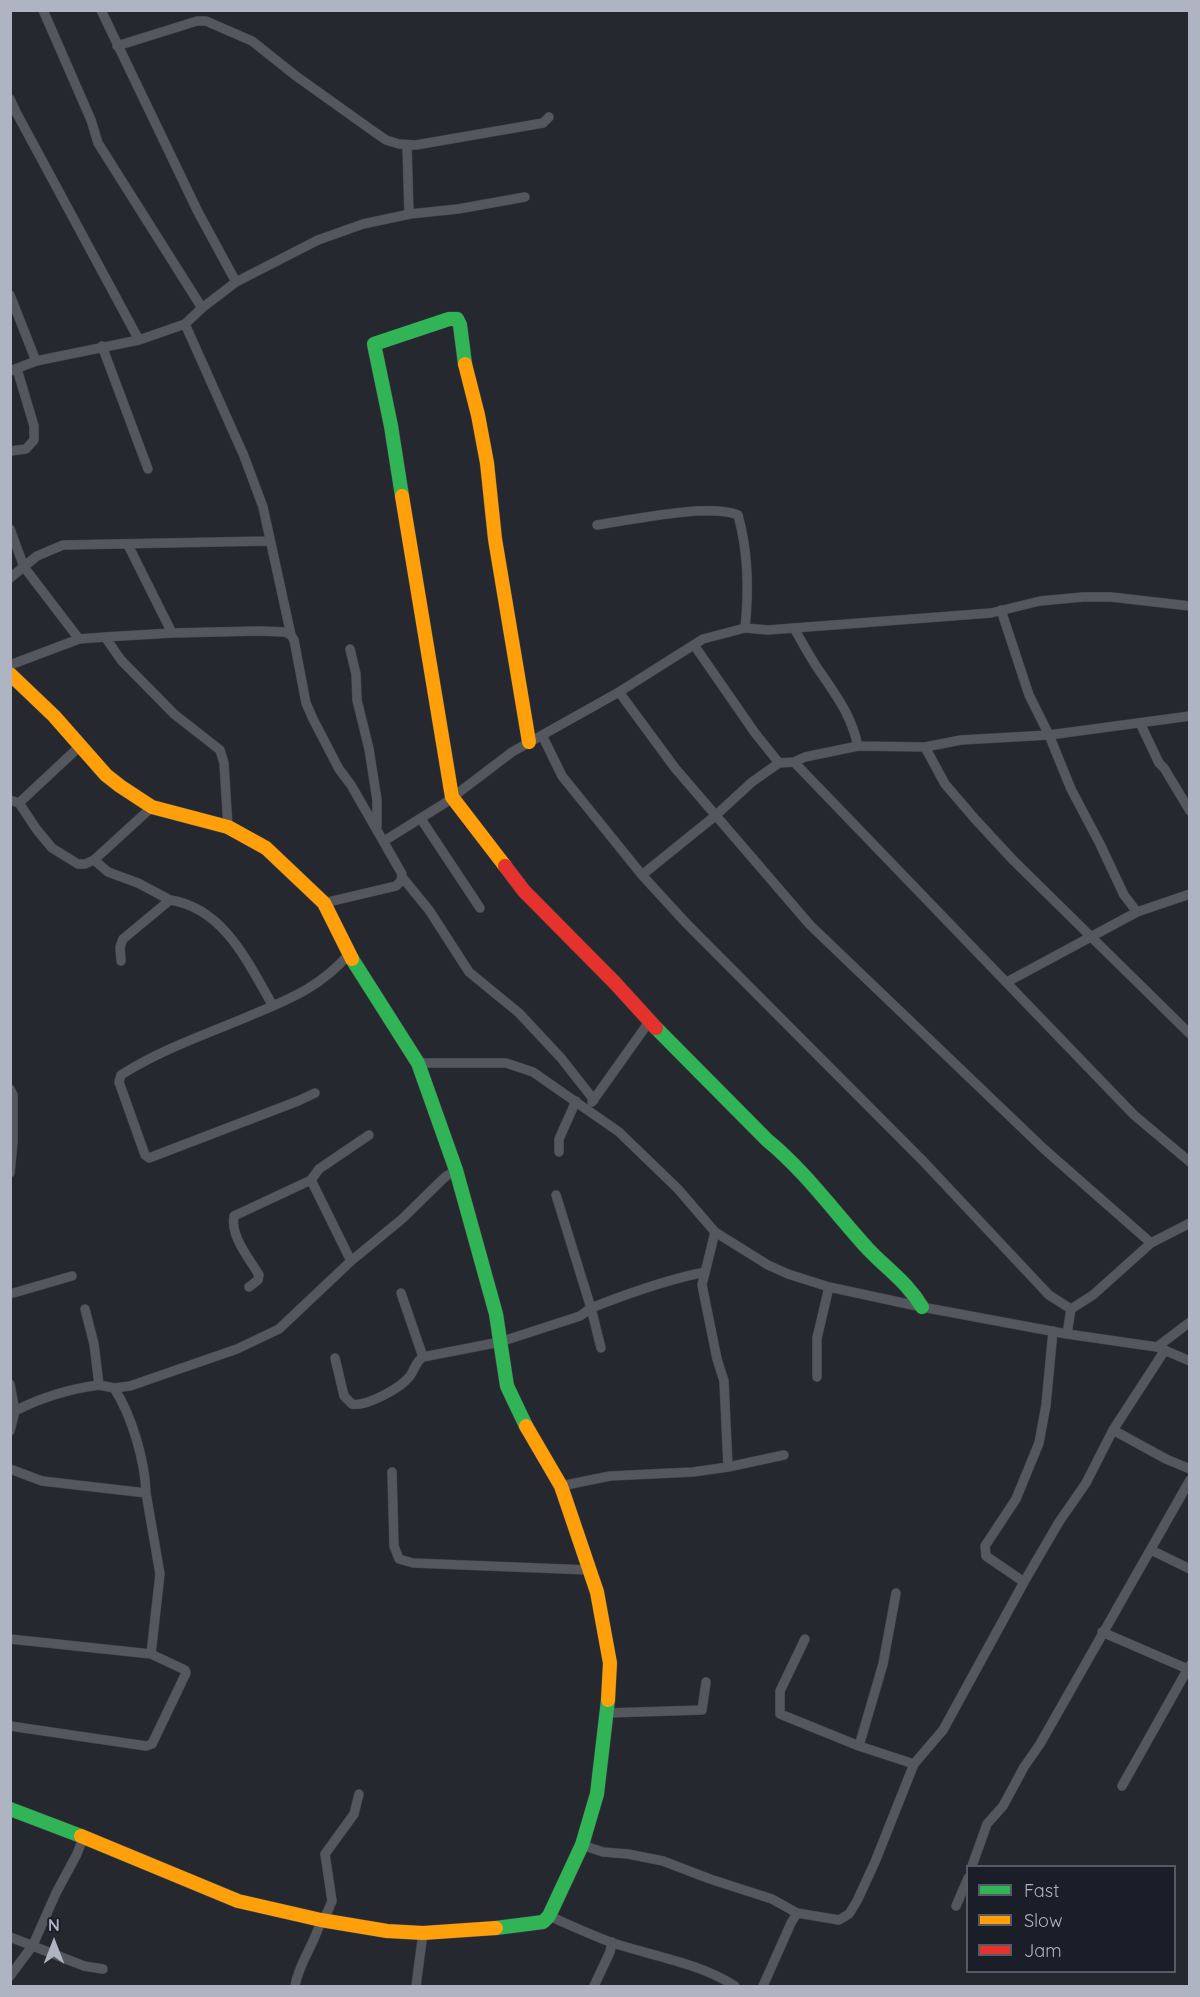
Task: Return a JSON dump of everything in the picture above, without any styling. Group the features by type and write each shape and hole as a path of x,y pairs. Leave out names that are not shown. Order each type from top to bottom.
{"street":[{"path":"43,10 91,120 98,142 202,308"},
{"path":"101,10 198,212 236,282"},
{"path":"117,46 197,21 206,21 252,41 296,76 386,140 407,145 442,142 543,123 549,117"},
{"path":"10,99 139,340"},
{"path":"407,145 408,214"},
{"path":"10,451 26,449 34,440 34,426 14,370 36,361 139,340 185,324 236,282 318,240 363,224 408,214 458,209 525,197"},
{"path":"10,295 36,361"},
{"path":"529,742 495,539 487,463 466,372 460,325 457,320 449,319 374,344 391,426 452,797 524,891 615,982 650,1022 766,1140 784,1154 870,1251 912,1290 922,1307"},
{"path":"185,324 244,456 263,507 306,703 339,769 402,870 401,881 396,885 324,903"},
{"path":"102,346 148,469"},
{"path":"597,525 709,510 729,511 738,515 747,580 745,628"},
{"path":"10,529 24,567 79,639"},
{"path":"10,578 44,553 63,546 269,541"},
{"path":"128,545 172,633"},
{"path":"384,841 421,819 512,752 620,692 694,645 721,634 745,628 768,630 991,613 1040,602 1083,597 1111,597 1190,606"},
{"path":"1001,610 1029,695 1049,735 1071,789 1124,895 1137,912"},
{"path":"794,628 823,676 839,697 854,728 858,746"},
{"path":"10,665 79,639 172,633 259,631 285,632 291,635"},
{"path":"105,637 121,660 174,714 220,750 224,763 228,827"},
{"path":"694,645 754,733 779,763"},
{"path":"350,649 356,674 357,699 369,750 377,800 377,829"},
{"path":"10,674 54,716 106,775 120,786 152,807 228,827 266,848 324,903 349,954 418,1063 456,1170 496,1314 507,1386 523,1420 561,1486 597,1592 610,1663 607,1713 597,1794 582,1845 549,1916 543,1922 476,1931 423,1933 387,1931 322,1920 238,1902 137,1858 10,1809"},
{"path":"620,692 675,768 819,933 1027,1132 1151,1243"},
{"path":"642,875 715,816 752,782 779,763 794,762 805,757 858,746 926,747 961,740 1049,735 1190,716"},
{"path":"1140,723 1159,763 1190,811"},
{"path":"542,735 562,776 642,875 685,922 923,1161 1059,1303 1071,1309 1079,1306 1151,1243 1190,1222"},
{"path":"80,746 15,802 52,848 78,864 85,864 94,860 152,807"},
{"path":"926,747 945,784 975,819 1013,860 1190,1034"},
{"path":"794,762 1134,1115 1190,1162"},
{"path":"421,819 480,908"},
{"path":"94,860 108,872 138,883 170,900 185,902 212,918 237,944 273,1006"},
{"path":"402,877 418,895 469,972 519,1013 561,1058 594,1100"},
{"path":"1007,982 1137,912 1190,894"},
{"path":"121,961 120,947 123,939 170,900"},
{"path":"315,1093 149,1158 145,1155 119,1082 121,1075 149,1057 313,987 338,967 349,954"},
{"path":"588,1109 650,1022"},
{"path":"418,1063 506,1063 533,1072 619,1132 678,1189 715,1232 768,1265 829,1287 1067,1334 1161,1348 1190,1361"},
{"path":"10,1089 13,1142 10,1173"},
{"path":"559,1152 559,1139 576,1101"},
{"path":"249,1287 258,1280 259,1275 234,1232 232,1224 234,1216 311,1179 319,1169 369,1135"},
{"path":"13,1410 77,1388 99,1385 114,1388 130,1386 237,1349 279,1329 351,1261 402,1218 445,1177 456,1170"},
{"path":"311,1179 351,1261"},
{"path":"556,1195 601,1348"},
{"path":"715,1232 702,1285 717,1359 724,1381 728,1467"},
{"path":"335,1358 345,1396 351,1404 360,1406 409,1378 423,1357 500,1342 580,1316 591,1308 636,1290 705,1272"},
{"path":"10,1294 72,1276"},
{"path":"817,1377 817,1338 829,1287"},
{"path":"401,1293 423,1357"},
{"path":"86,1309 94,1344 99,1385"},
{"path":"1067,1334 1071,1309"},
{"path":"582,1845 603,1852 663,1861 772,1899 797,1913 839,1920 849,1914 875,1862 914,1764 943,1730 1024,1582 1059,1522 1086,1483 1113,1430 1161,1348 1190,1322"},
{"path":"1024,1582 986,1556 985,1546 1016,1499 1039,1443 1046,1405 1053,1331"},
{"path":"10,1384 13,1410 10,1431"},
{"path":"114,1388 123,1403 133,1431 146,1483 160,1574 150,1654"},
{"path":"1113,1430 1166,1459 1190,1469"},
{"path":"561,1486 610,1476 693,1472 784,1455"},
{"path":"10,1469 42,1481 146,1493"},
{"path":"392,1473 394,1546 399,1559 413,1563 589,1570"},
{"path":"972,1865 987,1824 1003,1806 1190,1480"},
{"path":"1151,1550 1190,1569"},
{"path":"859,1746 883,1664 896,1593"},
{"path":"1102,1632 1189,1668 1122,1786"},
{"path":"10,1639 150,1654 185,1670 186,1673 152,1744 138,1746 10,1726"},
{"path":"805,1639 780,1691 780,1714 859,1746 914,1764"},
{"path":"607,1713 702,1710 706,1682"},
{"path":"295,1986 298,1971 332,1901 325,1854 354,1814 358,1794"},
{"path":"10,1976 33,1946 83,1838"},
{"path":"956,1906 966,1883"},
{"path":"763,1986 797,1913"},
{"path":"549,1916 612,1942 692,1966 735,1986"},
{"path":"416,1986 423,1933"},
{"path":"10,1937 84,1966 103,1969"},
{"path":"594,1986 610,1952 612,1942"}],"traffic: fast":[{"path":"402,496 391,426 374,344 449,319 457,319 460,325 465,364"},
{"path":"352,959 418,1063 456,1170 496,1314 507,1386 526,1426"},
{"path":"656,1028 794,1165 868,1249 910,1290 922,1307"},
{"path":"496,1928 543,1922 549,1916 582,1845 597,1794 608,1700"},
{"path":"10,1809 81,1836"}],"traffic: slow":[{"path":"465,364 487,463 495,539 529,742"},
{"path":"402,496 452,797 505,866"},
{"path":"10,674 54,716 106,775 120,786 152,807 228,827 266,848 324,903 352,959"},
{"path":"526,1426 561,1486 597,1592 610,1663 608,1700"},
{"path":"81,1836 238,1901 321,1920 387,1931 423,1933 496,1928"}],"traffic: jam":[{"path":"505,866 524,891 656,1028"}]}
